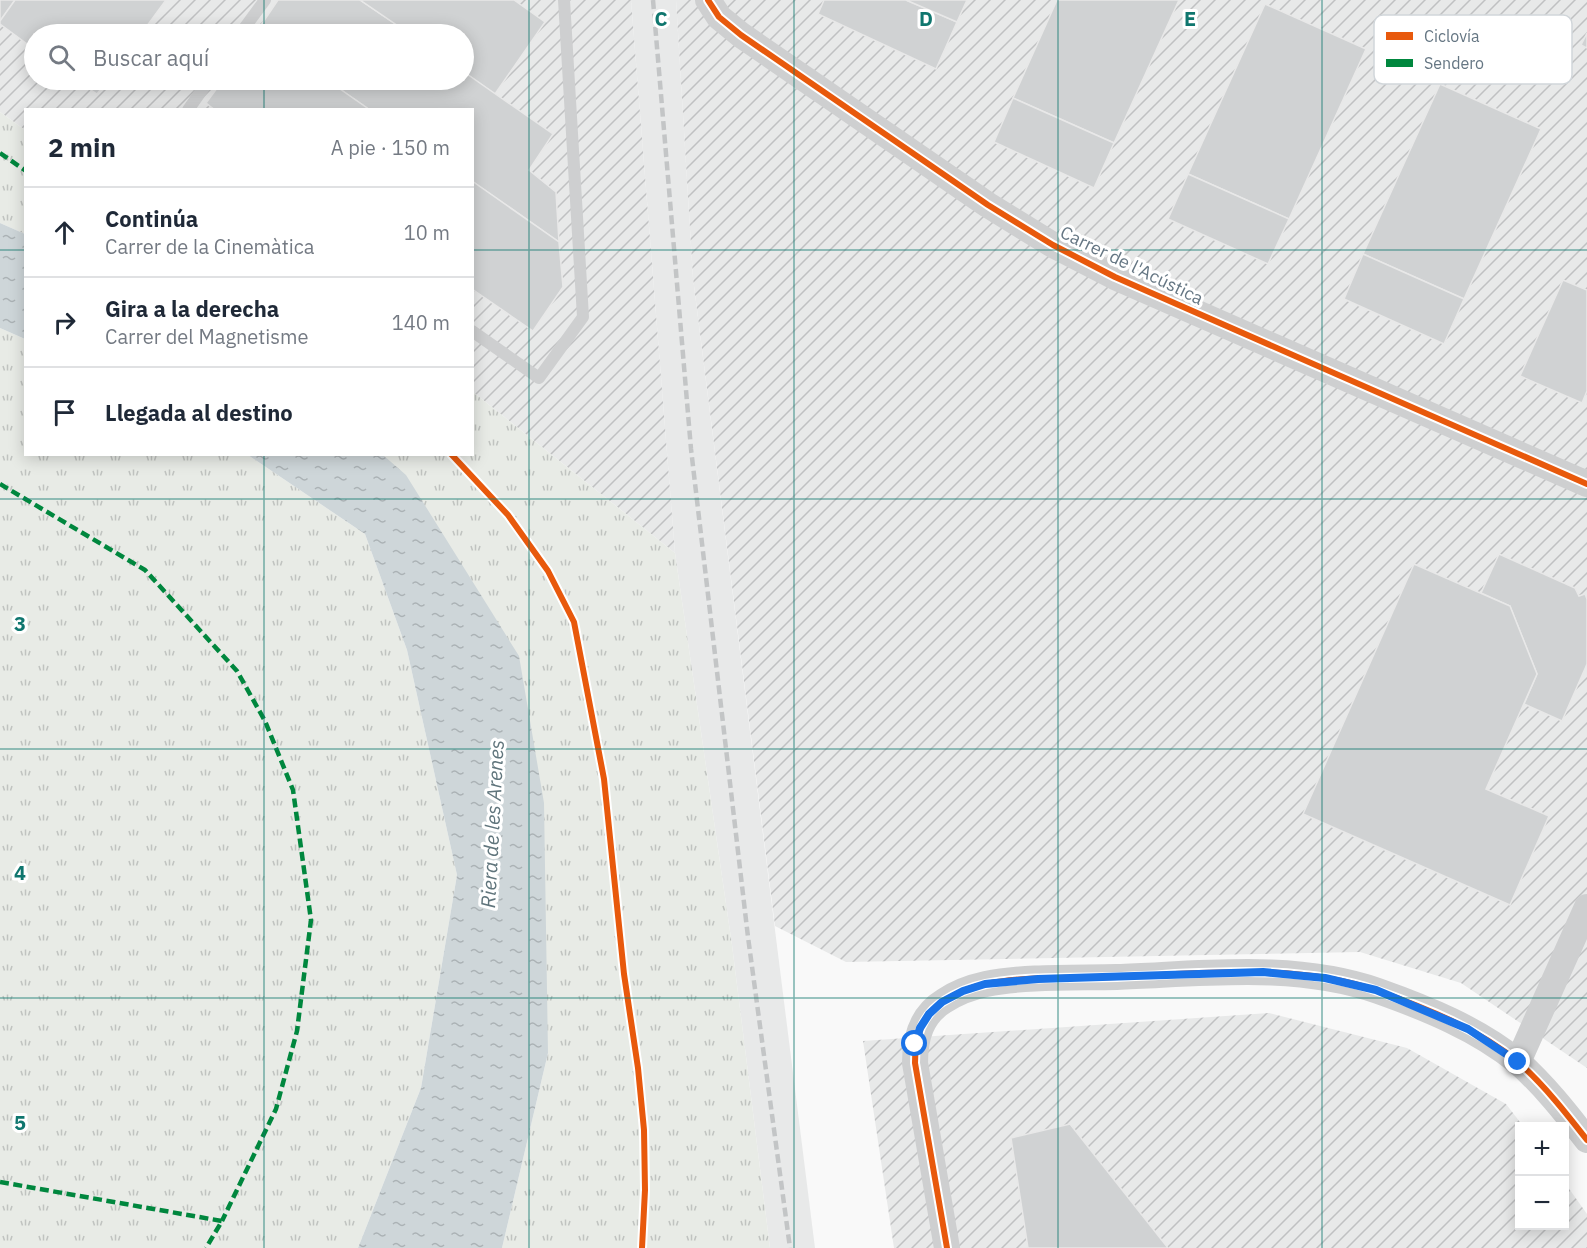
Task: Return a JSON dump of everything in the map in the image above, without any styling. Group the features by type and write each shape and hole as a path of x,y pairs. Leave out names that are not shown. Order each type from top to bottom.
{"street":[{"name":"Carrer de l'Acústica","path":"708,0 719,17 741,35 988,205 1053,245 1115,277 1587,484"},
{"path":"1518,1062 1587,907"},
{"path":"947,1248 915,1063 915,1044 920,1028 929,1014 942,1002 963,991 985,984 1038,979 1263,972 1325,978 1376,990 1468,1029 1518,1062 1558,1103 1587,1140"}],"lane":[{"path":"247,24 264,0"},
{"path":"474,332 539,378 583,317 564,0"},
{"path":"189,108 202,90"}],"shaded area":[{"path":"0,0 631,0 675,553 474,393 474,108 24,108 24,129 0,112"},
{"path":"631,0 676,0 693,278 815,1248 770,1248 732,945 675,553"},
{"path":"676,0 1587,0 1587,1068 1461,983 1360,952 846,962 775,926 693,278"},
{"path":"1269,1013 1407,1048 1506,1104 1520,1122 1515,1122 1515,1230 1569,1230 1569,1189 1587,1214 1587,1248 894,1248 863,1041"}],"green space":[{"path":"0,112 24,129 24,234 0,223"},
{"path":"0,328 24,339 24,456 249,456 365,534 407,650 457,875 421,1088 358,1248 0,1248"},
{"path":"474,393 675,553 732,945 770,1248 502,1248 548,1053 383,456 474,456"}],"water":[{"path":"0,223 24,234 24,339 0,328"},
{"name":"Riera de les Arenes","path":"249,456 384,456 406,475 519,656 544,803 548,1053 502,1248 358,1248 421,1088 457,875 407,650 365,534"}],"building":[{"path":"0,0 15,0 0,21"},
{"path":"15,0 166,0 148,24 24,24 24,42 0,24"},
{"path":"278,0 360,0 395,24 262,24"},
{"path":"360,0 514,0 545,22 495,94 474,79 474,24 395,24"},
{"path":"824,0 906,0 957,22 936,69 818,14"},
{"path":"906,0 967,0 957,22"},
{"path":"1057,0 1179,0 1114,143 1013,98"},
{"path":"1265,4 1366,49 1289,219 1188,174"},
{"path":"1587,33 1587,48 1581,45"},
{"path":"474,79 553,134 529,170 556,192 559,242 474,182 474,108 367,108 341,90 474,90"},
{"path":"1440,84 1541,129 1464,299 1363,254"},
{"path":"216,90 341,90 367,108 212,108 206,103"},
{"path":"1013,98 1114,143 1094,188 994,142"},
{"path":"1188,174 1289,219 1268,264 1168,219"},
{"path":"474,182 559,242 563,287 533,331 474,290"},
{"path":"1363,254 1464,299 1444,344 1344,299"},
{"path":"1563,280 1587,290 1587,391 1582,403 1520,376"},
{"path":"1499,554 1575,588 1579,596 1585,594 1587,599 1587,664 1562,721 1524,704 1537,674 1510,606 1481,593"},
{"path":"1414,564 1510,606 1537,674 1486,789 1549,816 1510,905 1303,814"},
{"path":"1070,1124 1168,1248 1028,1248 1011,1138"}],"railway":[{"path":"653,0 691,449 748,937 790,1248"}],"marked path":[{"path":"0,153 24,170"},
{"path":"0,484 145,570 237,671 265,721 293,790 311,920 297,1031 276,1109 222,1221"},
{"path":"0,1182 222,1221 206,1248"}],"cycle path":[{"path":"708,0 719,17 741,35 988,205 1053,245 1115,277 1587,484"},
{"path":"453,456 508,515 548,571 574,622 604,779 624,974 638,1068 644,1130 645,1190 642,1248"},
{"path":"947,1248 915,1063 916,1045 925,1020 936,1007 964,991 1001,981 1248,972 1314,976 1346,982 1378,991 1433,1012 1486,1039 1518,1062 1537,1080 1587,1140"}],"route":[{"path":"915,1044 920,1028 929,1014 942,1002 963,991 985,984 1038,979 1263,972 1325,978 1376,990 1468,1029 1518,1062"}]}
